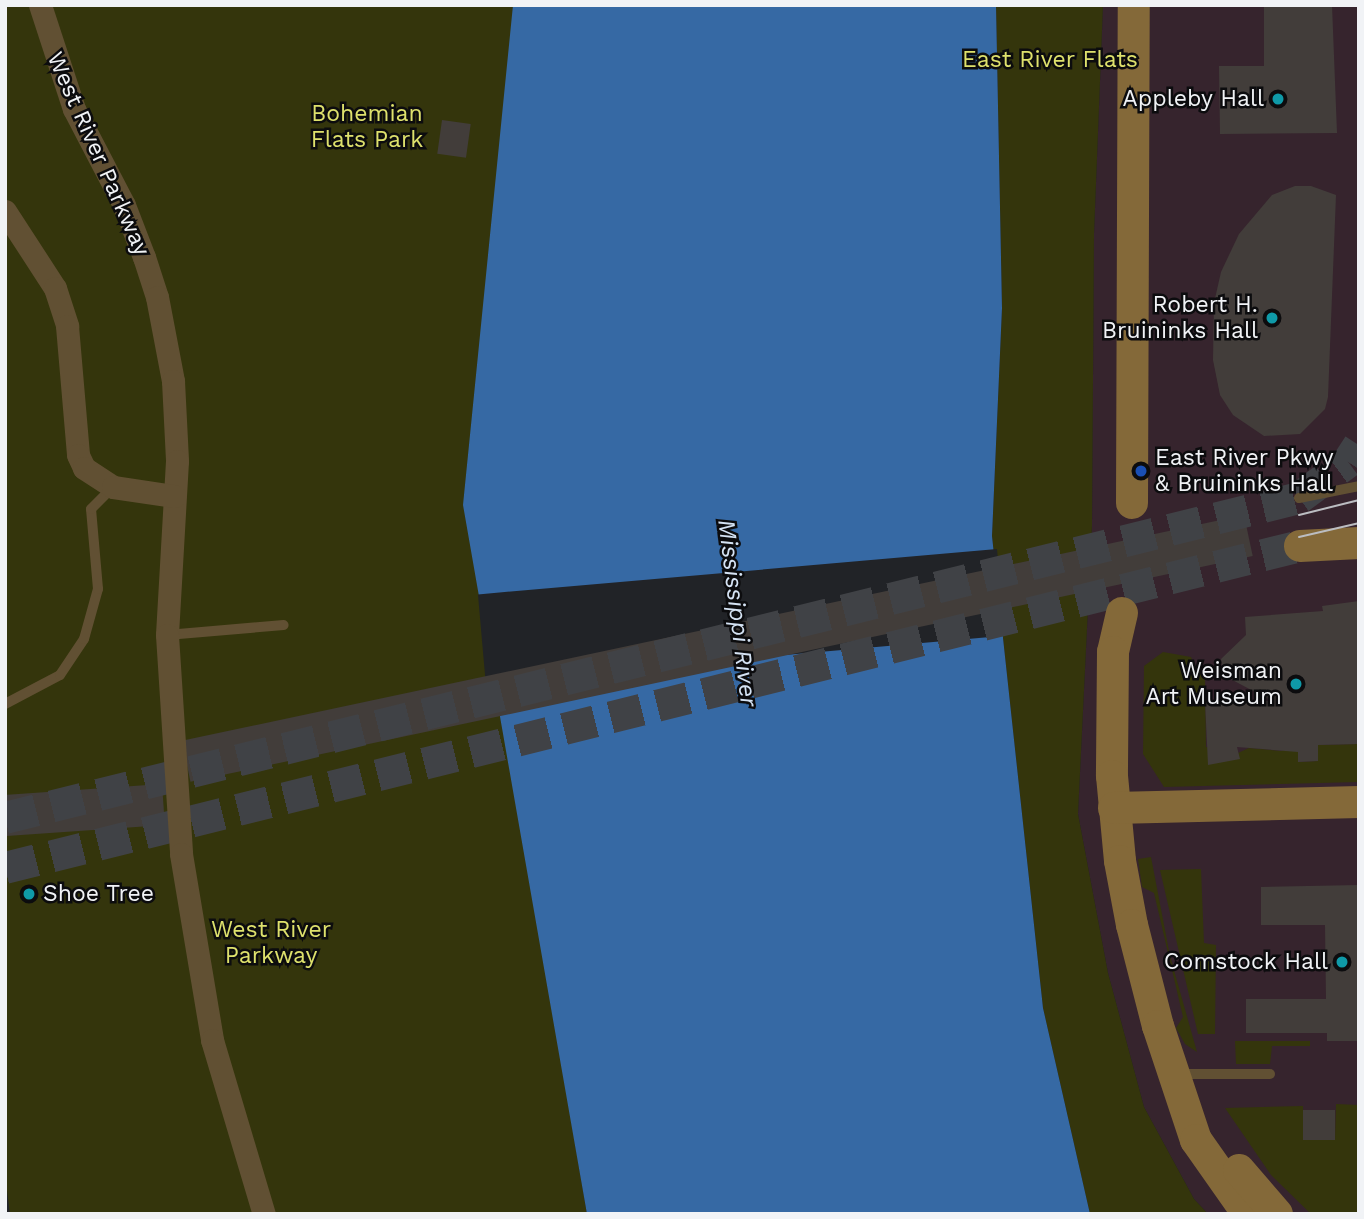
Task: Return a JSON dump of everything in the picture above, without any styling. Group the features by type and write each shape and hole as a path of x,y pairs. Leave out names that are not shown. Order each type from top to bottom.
{"street":[{"name":"West River Parkway","path":"40,5 74,109 124,205 157,297 173,381 177,461 167,635 171,745 187,903 212,1040 264,1214"},
{"path":"1132,503 1134,5"},
{"path":"5,211 55,288 67,326 78,456 84,468 113,487 174,496"},
{"path":"1300,547 1359,543"},
{"path":"1122,612 1113,652 1114,808 1132,925 1158,1026 1180,1084 1196,1140 1248,1214"},
{"path":"1114,808 1359,802"},
{"path":"1180,1084 1277,1214"}],"lane":[{"path":"1299,498 1359,486"},
{"path":"5,705 60,675 85,639 98,589 91,509 113,487"},
{"path":"1300,547 1359,534"},
{"path":"167,635 284,625"},
{"path":"1180,1084 1270,1074"}],"shaded area":[{"path":"1103,5 1359,5 1359,1214 1208,1214 1194,1199 1144,1107 1108,973 1078,814 1092,525 1094,234"}],"green space":[{"name":"West River Parkway","path":"5,5 513,5 497,683 587,1214 10,1214 5,1175"},
{"name":"East River Flats","path":"996,5 1103,5 1094,234 1092,525 1078,814 1108,973 1144,1107 1194,1199 1208,1214 1090,1214 1043,1008 992,536 1002,308"},
{"path":"1163,652 1191,657 1198,674 1205,674 1206,747 1238,753 1249,748 1282,751 1284,744 1298,745 1298,762 1318,761 1318,745 1359,744 1359,782 1164,787 1143,754 1144,666"},
{"path":"1151,857 1170,956 1197,1052 1185,1044 1176,1028 1183,1017 1154,893 1142,887 1138,859"},
{"path":"1201,869 1204,943 1216,945 1215,1034 1198,1034 1160,870"},
{"path":"1235,1041 1310,1041 1310,1046 1272,1046 1270,1064 1236,1064"},
{"path":"1336,1104 1359,1105 1359,1214 1311,1214 1271,1175 1225,1108 1303,1106 1304,1140 1335,1140"}],"water":[{"name":"Mississippi River","path":"513,5 996,5 1002,308 992,536 1043,1008 1090,1214 587,1214 463,505"}],"pier":[{"path":"997,549 1005,636 486,681 478,594"}],"building":[{"name":"Appleby Hall","path":"1264,5 1332,5 1337,133 1220,134 1219,66 1264,66"},
{"path":"442,120 471,124 466,158 437,154"},
{"name":"Robert H. Bruininks Hall","path":"1295,186 1311,186 1336,195 1328,397 1325,409 1300,434 1264,436 1233,415 1220,395 1213,360 1214,303 1221,272 1239,234 1272,195"},
{"path":"1244,515 1253,556 190,782 182,741"},
{"name":"Weisman Art Museum","path":"1359,601 1359,744 1318,745 1318,761 1298,762 1298,752 1237,747 1240,759 1208,765 1205,701 1272,701 1223,675 1221,659 1246,635 1245,617 1323,611 1322,606"},
{"path":"162,784 165,825 5,836 5,795"},
{"name":"Comstock Hall","path":"1359,885 1359,1041 1327,1041 1327,1033 1246,1033 1246,999 1326,999 1325,925 1261,925 1261,887"},
{"path":"1303,1110 1335,1110 1335,1140 1303,1140"}],"tunnel":[{"path":"5,818 1299,498 1348,462 1359,445"},
{"path":"5,868 1300,546"}],"tram line":[{"path":"1299,515 1359,500"},
{"path":"1299,537 1359,523"}],"place":[{"name":"Appleby Hall","path":"1278,99"},
{"name":"Robert H. Bruininks Hall","path":"1272,318"},
{"name":"East River Pkwy & Bruininks Hall","path":"1141,471"},
{"name":"Weisman Art Museum","path":"1296,684"},
{"name":"Shoe Tree","path":"29,894"},
{"name":"Comstock Hall","path":"1342,962"}],"park label":[{"name":"Bohemian Flats Park","path":"367,127"}]}
